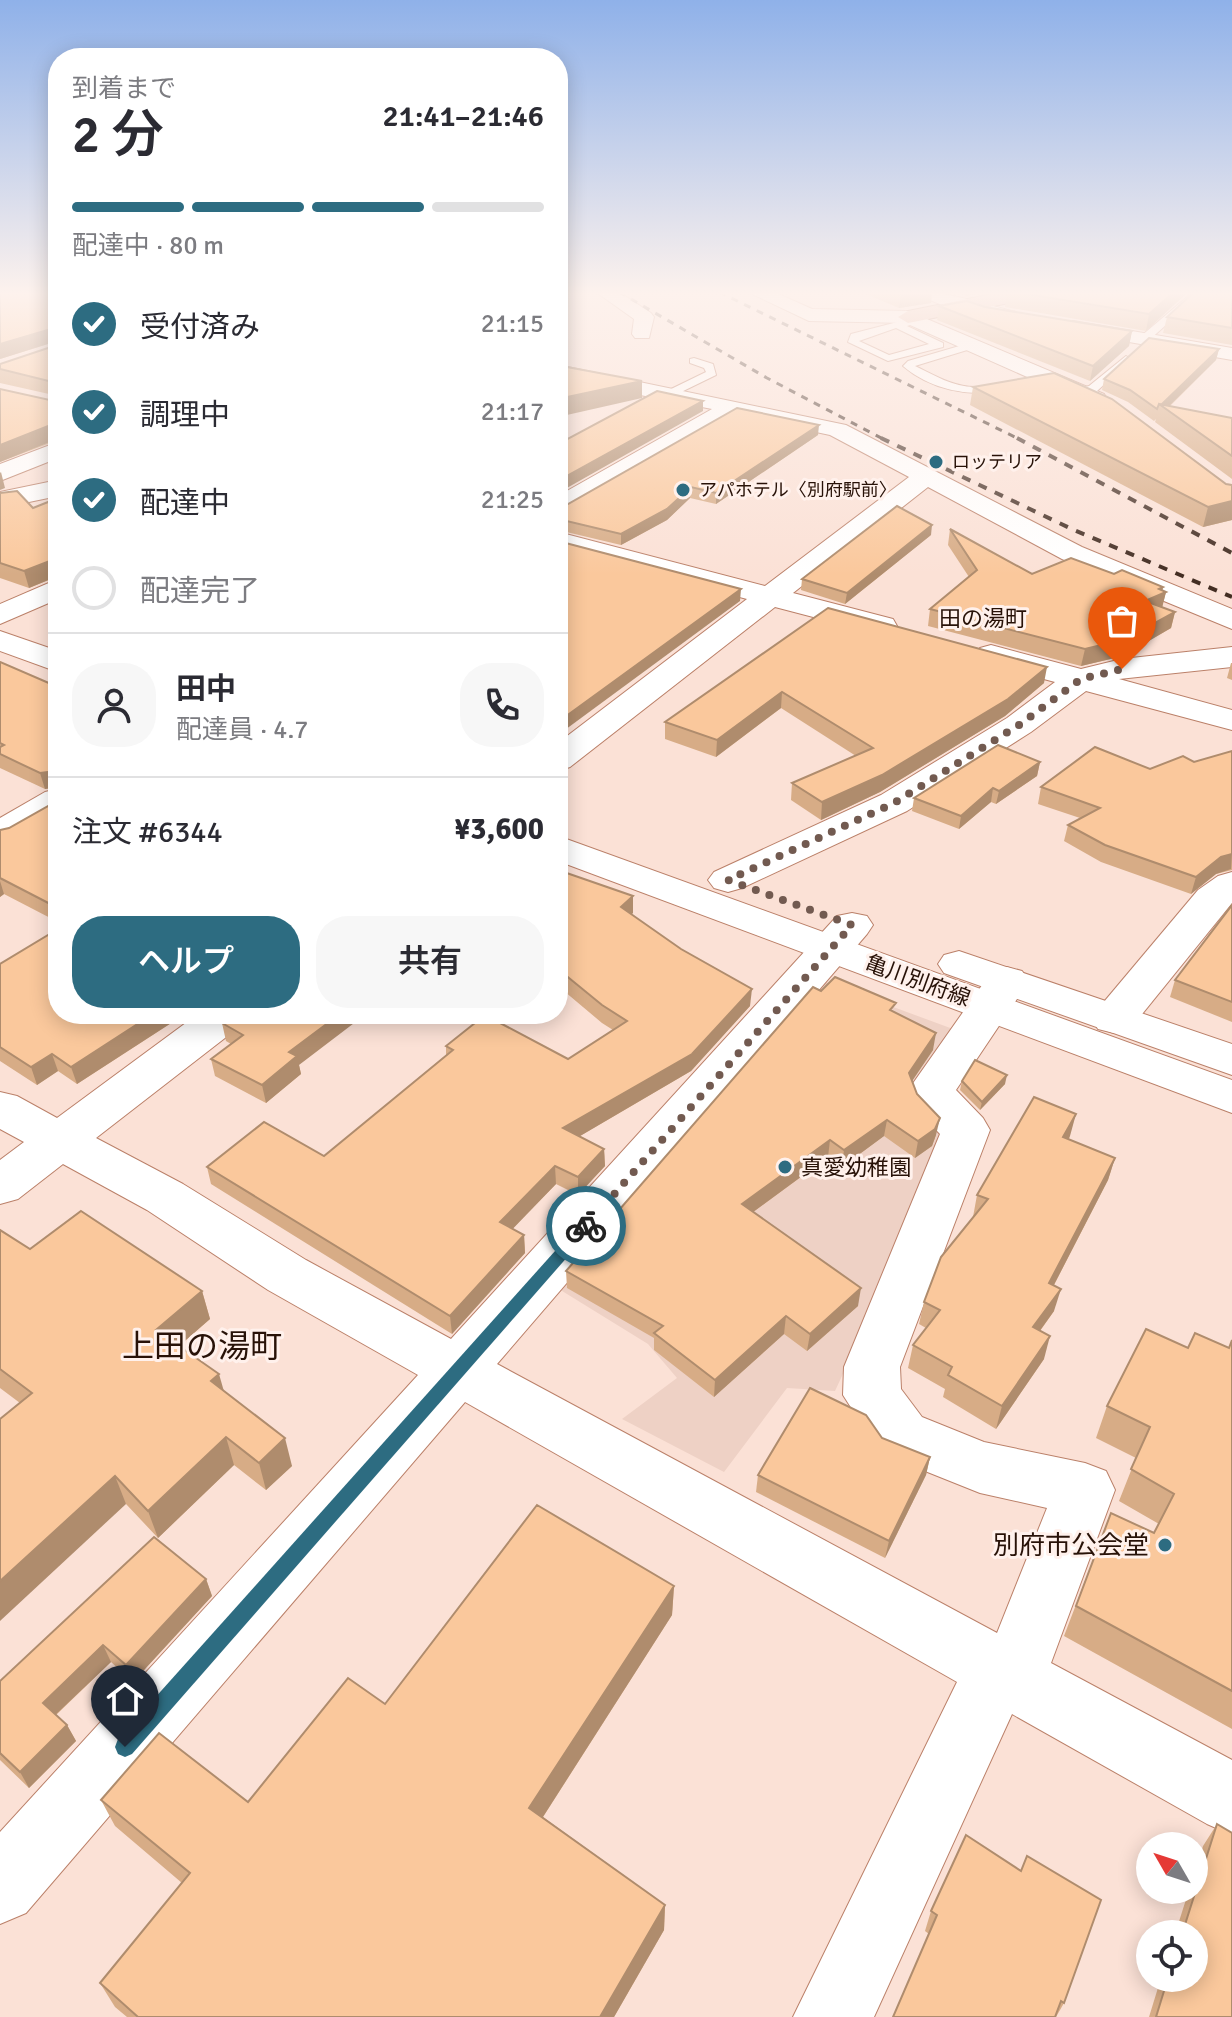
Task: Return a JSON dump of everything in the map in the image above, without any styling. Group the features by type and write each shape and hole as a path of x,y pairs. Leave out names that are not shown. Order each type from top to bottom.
{"street":[{"path":"631,386 838,430 1072,553 1232,620"},
{"path":"1064,386 1096,402"},
{"path":"568,501 731,408"},
{"path":"0,473 48,453"},
{"path":"568,752 925,477"},
{"path":"0,500 48,490"},
{"path":"568,543 904,631"},
{"path":"0,616 48,593"},
{"path":"0,616 48,634"},
{"path":"0,640 48,658"},
{"path":"963,647 1232,720"},
{"path":"728,880 894,803 1019,725 1081,679 1122,669 1232,657"},
{"path":"0,834 48,806"},
{"name":"亀川別府線","path":"568,823 728,880 842,936"},
{"name":"亀川別府線","path":"568,851 842,936 998,994 1232,1097"},
{"path":"1114,1019 1225,896"},
{"path":"0,1887 842,936"},
{"path":"833,2017 1005,1674 1085,1490 980,1467 901,1435 872,1395 872,1367 966,1130 933,1098 932,1089 998,994"},
{"name":"亀川別府線","path":"998,994 1114,1019 1232,1060"},
{"path":"0,1186 214,1024"},
{"path":"0,1108 165,1197 287,1275 1232,1799"}],"lane":[{"path":"671,393 685,386"},
{"path":"954,386 968,392 1002,386"},
{"path":"1096,386 1093,389 1096,402"}],"shaded area":[{"path":"820,980 953,1029 953,1137 835,1391 787,1388 724,1472 622,1419 677,1378 648,1344 554,1286"}],"building":[{"path":"568,386 618,386 568,397"},
{"path":"1083,386 1112,399 1226,484 1232,485 1232,501 1208,507 973,387"},
{"path":"1121,386 1181,386 1157,409"},
{"path":"0,389 48,400 48,426 0,445"},
{"path":"657,391 703,401 568,475 568,439"},
{"path":"1159,404 1232,418 1232,456"},
{"path":"737,408 819,425 716,493 691,487 667,509 621,534 568,521 568,504"},
{"path":"17,491 33,508 48,502 48,562 24,571 0,563 0,493"},
{"path":"897,506 932,525 847,593 802,579"},
{"path":"950,529 1032,574 1071,558 1114,574 1122,570 1163,587 1159,589 1166,592 1145,601 1175,612 1126,639 1085,649 930,609 977,570"},
{"path":"568,544 741,589 568,715"},
{"path":"828,608 1047,667 1008,699 882,775 822,802 792,783 873,748 782,692 717,740 665,722"},
{"path":"0,662 48,683 48,772 40,773 0,754 0,747 4,745 0,743"},
{"path":"998,745 1040,762 999,791 993,788 961,816 914,798"},
{"path":"1095,747 1150,769 1183,756 1194,762 1232,751 1232,854 1221,857 1196,877 1105,845 1068,825 1100,808 1041,787"},
{"path":"48,806 48,903 0,878 0,830"},
{"path":"568,873 633,896 621,907 681,949 752,989 692,1054 563,1128 604,1149 578,1177 555,1166 500,1222 524,1235 450,1316 207,1167 264,1122 324,1156 453,1050 446,1046 474,1024 502,1024 568,1059 627,1021 568,977"},
{"path":"1232,905 1232,1002 1175,980"},
{"path":"48,935 48,1024 138,1024 71,1067 52,1054 31,1067 0,1047 0,964"},
{"path":"835,977 896,1003 890,1010 936,1033 909,1073 917,1094 940,1118 935,1129 918,1141 887,1120 844,1150 830,1140 742,1204 861,1288 810,1334 786,1316 715,1380 654,1333 663,1326 566,1271 813,987 821,991"},
{"path":"224,1024 327,1024 289,1052 297,1056 262,1085 211,1059 243,1035"},
{"path":"975,1060 1007,1075 982,1102 962,1081"},
{"path":"1034,1097 1076,1114 1063,1137 1115,1158 1049,1283 1061,1289 1033,1327 1050,1336 1002,1406 948,1375 952,1367 913,1345 940,1310 924,1302 941,1257 988,1199 977,1195"},
{"path":"81,1211 202,1291 156,1330 219,1374 211,1381 285,1438 259,1463 226,1437 148,1511 115,1476 0,1581 0,1419 32,1393 0,1369 0,1230 30,1249"},
{"name":"別府市公会堂","path":"1146,1329 1188,1348 1195,1333 1229,1348 1232,1340 1232,1691 1076,1606 1111,1513 1154,1533 1174,1494 1131,1469 1150,1427 1107,1406"},
{"path":"810,1388 866,1415 882,1438 930,1457 889,1541 758,1475"},
{"path":"537,1505 674,1586 529,1808 665,1905 600,2017 138,2017 100,1983 190,1873 101,1800 159,1733 248,1802 348,1678 385,1704"},
{"path":"154,1537 206,1579 126,1665 103,1645 43,1703 67,1725 20,1772 0,1753 0,1681"},
{"path":"1217,1824 1232,1833 1232,2017 1156,2017 1164,1992 1208,1992 1208,1920 1186,1920 1192,1904 1208,1904 1208,1852"},
{"path":"966,1835 1021,1871 1027,1856 1101,1900 1064,2003 1061,2001 1055,2017 893,2017 937,1915 931,1911"}],"railway":[{"path":"782,386 883,439"},
{"path":"911,386 1018,438"},
{"path":"1018,438 1232,553"},
{"path":"883,439 1074,530 1232,597"}],"way so far":[{"path":"586,1226 852,925 728,880 894,803 1019,725 1081,679 1122,669"}],"place":[{"name":"ロッテリア","path":"936,462"},
{"name":"アパホテル〈別府駅前〉","path":"683,490"},
{"name":"真愛幼稚園","path":"785,1167"},
{"name":"別府市公会堂","path":"1165,1545"}],"district":[{"name":"田の湯町","path":"983,618"},
{"name":"上田の湯町","path":"202,1346"}],"route":[{"path":"125,1747 586,1226"}]}
